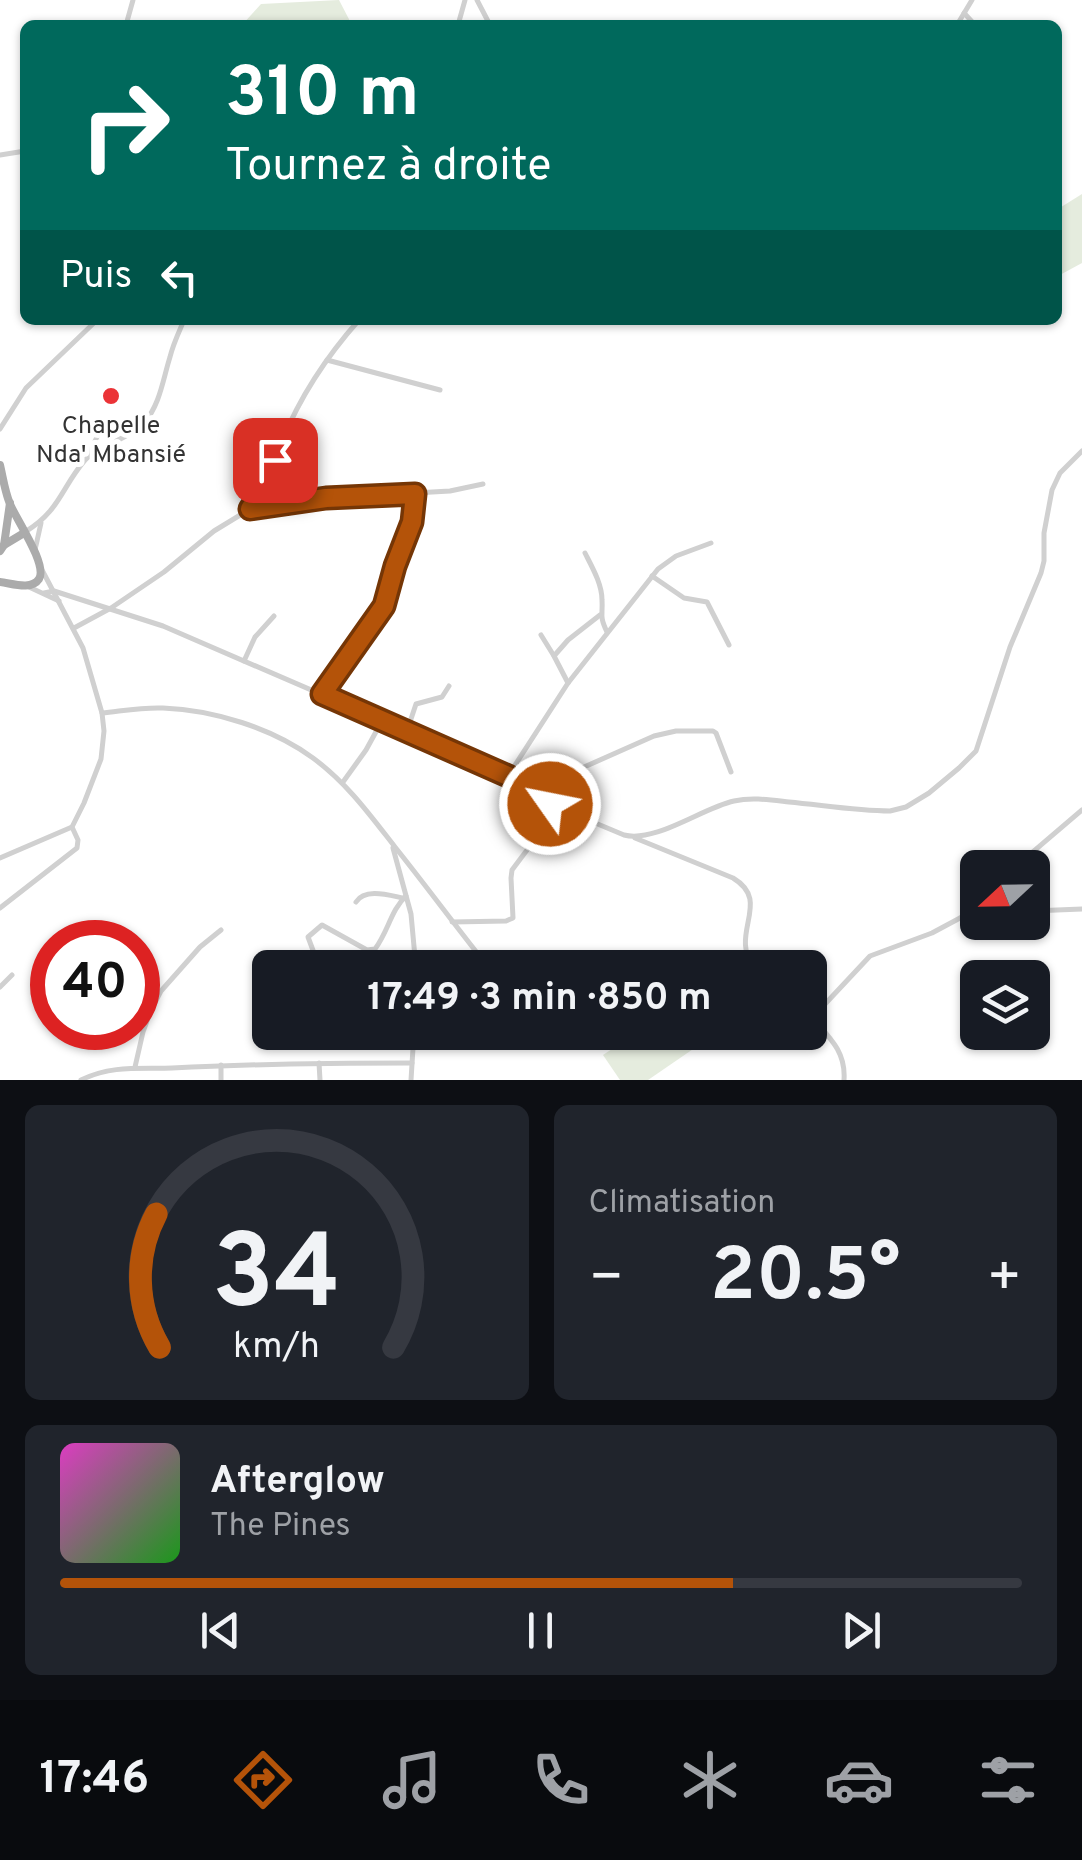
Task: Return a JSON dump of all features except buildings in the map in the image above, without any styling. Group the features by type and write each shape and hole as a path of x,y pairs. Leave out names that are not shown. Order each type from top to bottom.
{"main road":[{"path":"0,464 10,503 40,567 38,580 26,586 0,582"},
{"path":"2,548 10,503"},
{"path":"2,548 24,532"}],"street":[{"path":"960,20 972,0"},
{"path":"964,12 970,20"},
{"path":"0,429 42,370 92,325"},
{"path":"86,457 124,438 146,421 182,325"},
{"path":"250,509 263,489 307,389 355,325"},
{"path":"328,360 440,390"},
{"path":"24,532 40,524 60,500 98,435 99,422"},
{"path":"633,837 690,820 720,805 748,799 896,810 946,781 968,760 982,738 1010,646 1041,573 1044,533 1055,483 1082,451"},
{"path":"74,628 111,608 250,509 326,498 450,491 483,484"},
{"path":"322,694 384,606 412,522 415,494"},
{"path":"34,552 40,524"},
{"path":"508,776 568,682 652,576 667,561 711,543"},
{"path":"585,553 602,599 600,615 607,632"},
{"path":"0,858 72,826 101,760 104,744 102,714 83,648 40,567"},
{"path":"652,576 684,598 707,602 729,645"},
{"path":"26,586 59,601"},
{"path":"44,593 54,591 163,626 508,776 568,812 733,878 745,886 751,900 745,950"},
{"path":"554,656 600,615"},
{"path":"244,660 256,637 274,616"},
{"path":"541,635 568,682"},
{"path":"407,731 416,704 442,697 448,686"},
{"path":"102,714 162,708 210,714 300,750 343,782 475,950"},
{"path":"343,782 383,720"},
{"path":"530,790 648,738 676,731 716,733 731,772"},
{"path":"452,922 513,918 510,878 533,836 530,790"},
{"path":"1035,850 1082,810"},
{"path":"0,908 76,848 78,840 72,826"},
{"path":"392,843 416,950"},
{"path":"356,902 363,894 404,897"},
{"path":"313,950 308,938 322,925 366,950 376,949 404,897"},
{"path":"1050,910 1082,909"},
{"path":"827,1000 870,956 932,934 960,918"},
{"path":"135,1067 143,1032 162,991 200,946 221,930"},
{"path":"0,986 12,975"},
{"path":"827,1034 841,1054 844,1080"},
{"path":"412,1080 413,1050"},
{"path":"319,1064 320,1080"},
{"path":"81,1080 104,1071 135,1067 412,1064"},
{"path":"220,1065 221,1080"}],"shaded area":[{"path":"339,0 349,20 247,20 261,4"},
{"path":"1082,194 1082,263 1062,274 1062,206"},
{"path":"610,1050 692,1050 648,1080 620,1080 603,1055"}],"place":[{"name":"Chapelle Nda' Mbansié","path":"111,396"}],"route":[{"path":"275,460 250,509 326,498 415,494 412,522 384,606 322,694 508,776 550,804"}]}
